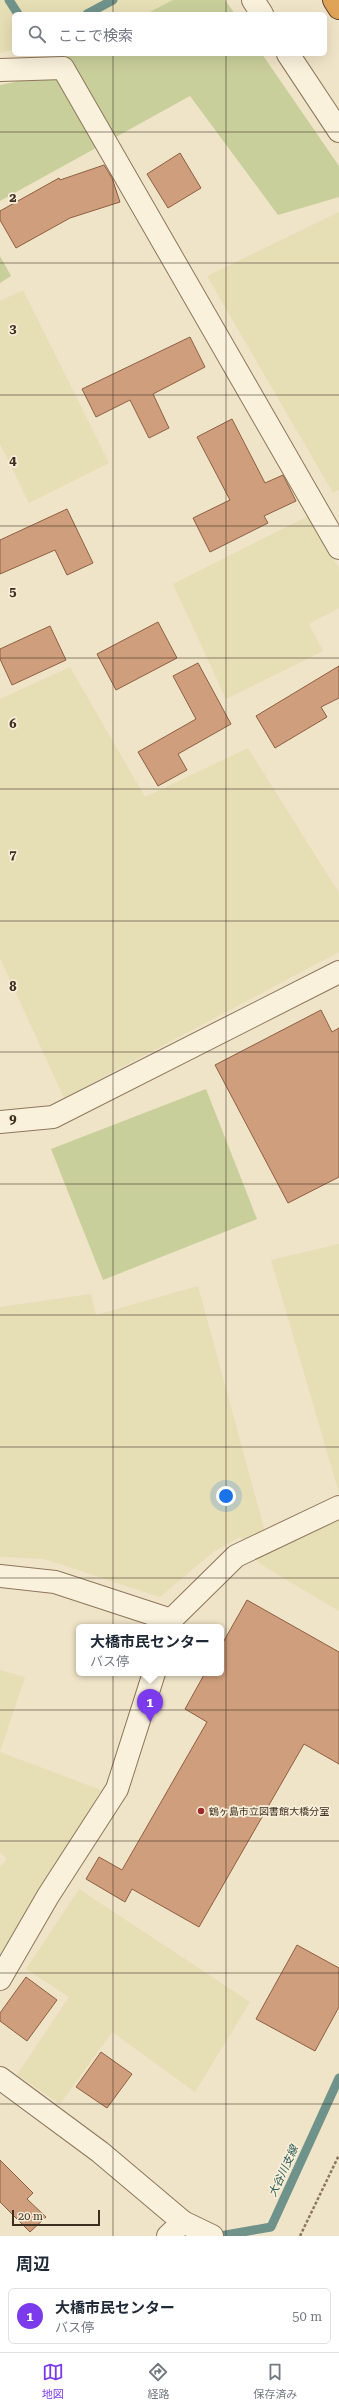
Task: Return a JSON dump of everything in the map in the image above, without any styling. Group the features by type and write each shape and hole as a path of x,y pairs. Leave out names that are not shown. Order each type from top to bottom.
{"highway":[{"path":"334,0 339,8"}],"street":[{"path":"253,0 261,12"},
{"path":"289,56 339,131"},
{"path":"0,70 63,68 339,548"},
{"path":"0,1122 52,1117 339,972"},
{"path":"0,1576 55,1582 170,1624 236,1556 339,1507"},
{"path":"0,1979 48,1896 117,1789 153,1676"},
{"path":"0,2078 100,2152 175,2229 212,2236"}],"path":[{"path":"300,2236 339,2155"}],"shaded area":[{"path":"0,0 206,0 161,12 12,12 12,50 0,53"},
{"path":"339,212 339,490 333,493 207,276"},
{"path":"23,290 109,463 29,503 0,444 0,301"},
{"path":"308,516 339,569 339,608 309,624 323,651 226,699 173,584"},
{"path":"70,667 145,797 248,748 339,893 339,952 64,1098 0,958 0,699"},
{"path":"339,1244 339,1493 271,1260"},
{"path":"198,1286 265,1532 339,1496 339,1611 260,1564 240,1537 213,1552 160,1597 44,1559 0,1557 0,1307 91,1294 96,1315"},
{"path":"0,1670 25,1677 0,1752"},
{"path":"0,1752 101,1790 0,1960 0,1867 7,1859 0,1852"},
{"path":"79,1889 250,2002 195,2092 112,2032 60,2104 17,2075 69,1997 26,1969"}],"green space":[{"path":"173,0 225,0 234,12 150,12"},
{"path":"65,56 263,56 339,166 339,197 278,215 190,96 0,201 0,85 15,82"},
{"path":"0,256 11,276 0,283"},
{"path":"206,1089 257,1219 103,1280 51,1149"}],"building":[{"path":"180,153 201,188 168,208 147,174"},
{"path":"104,165 112,178 120,202 70,218 16,248 0,220 0,211 59,178 60,180"},
{"path":"190,337 205,367 153,394 169,428 149,438 130,400 96,417 82,389"},
{"path":"232,419 265,483 283,475 296,501 264,516 268,523 210,552 193,518 230,500 197,437"},
{"path":"67,509 93,563 67,575 55,550 0,574 0,540"},
{"path":"158,622 177,658 116,690 97,654"},
{"path":"50,626 66,660 12,685 0,659 0,649"},
{"path":"198,663 231,724 178,754 187,770 158,786 138,752 196,719 173,676"},
{"path":"339,666 339,698 321,707 327,717 275,748 256,716"},
{"path":"321,1010 332,1032 339,1028 339,1177 288,1203 215,1065"},
{"path":"247,1600 339,1652 339,1764 304,1744 199,1927 132,1889 125,1902 86,1879 99,1857 122,1870 207,1722 185,1709 203,1676 224,1676 224,1641"},
{"path":"297,1945 339,1968 339,2007 315,2051 256,2019"},
{"path":"26,1977 57,2000 27,2041 0,2021 0,2013"},
{"path":"101,2052 132,2074 107,2108 76,2087"},
{"path":"0,2160 33,2193 27,2199 46,2217 30,2232 0,2202"}],"waterway":[{"path":"9,0 17,12"},
{"path":"91,12 113,0"},
{"name":"大谷川支線","path":"220,2236 271,2227 339,2078"}],"place":[{"name":"大橋市民センター","path":"150,1722"},
{"name":"鶴ヶ島市立図書館大橋分室","path":"201,1811"}]}
